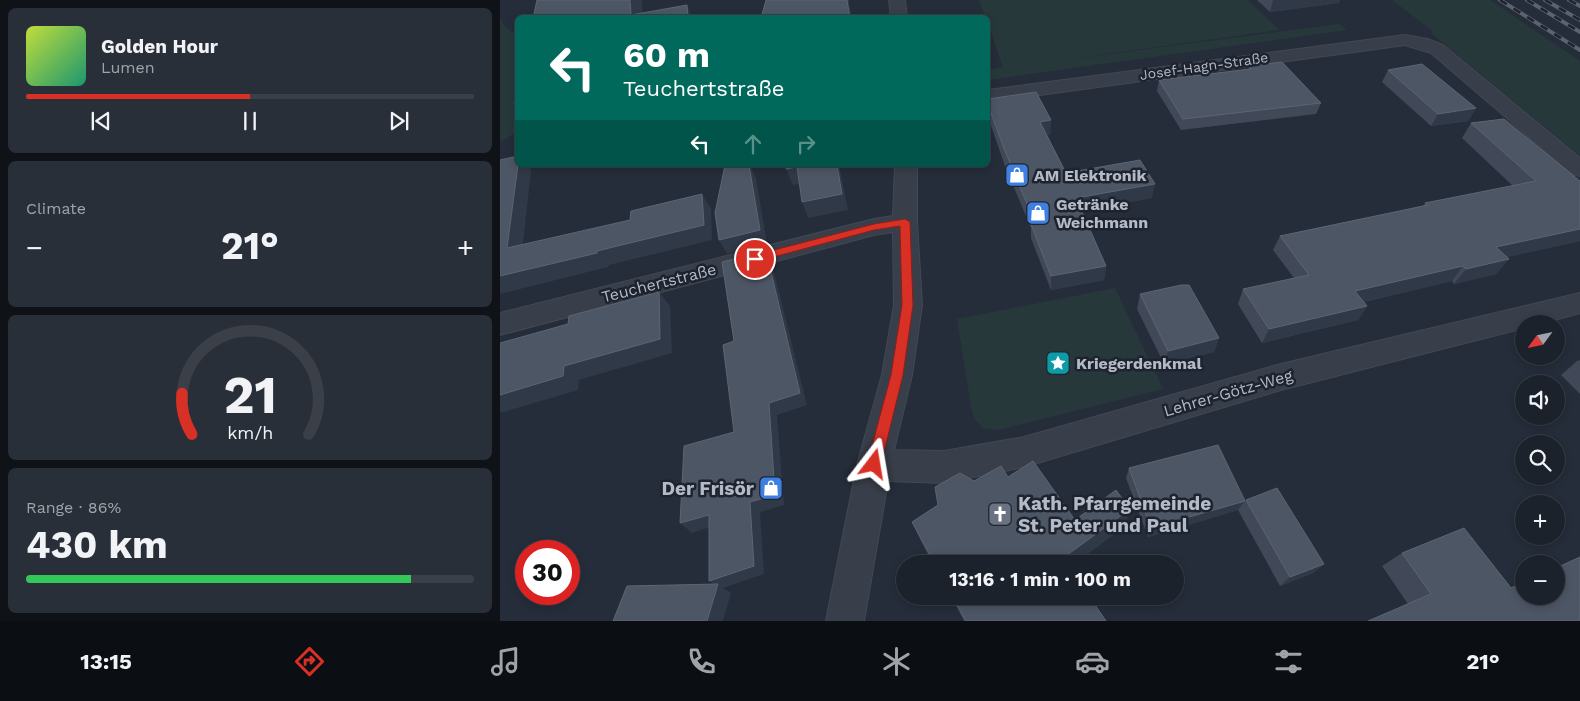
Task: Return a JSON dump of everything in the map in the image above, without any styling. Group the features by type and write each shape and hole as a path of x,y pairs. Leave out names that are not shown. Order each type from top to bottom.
{"street":[{"path":"897,0 899,15"},
{"name":"Josef-Hagn-Straße","path":"990,96 1405,40 1438,49 1580,169"},
{"path":"846,621 874,464 897,375 908,305 905,222 906,167"},
{"name":"Teuchertstraße","path":"500,324 874,227 905,222"},
{"name":"Lehrer-Götz-Weg","path":"874,464 944,467 1024,452 1281,378 1580,303"}],"shaded area":[{"path":"979,0 1248,0 1279,30 1056,61 1339,24 1347,30 990,80 990,70 1003,67 990,30 990,15 984,15"},
{"path":"1392,0 1490,0 1580,61 1580,156 1431,33 1434,32"},
{"path":"500,17 504,26 515,34 515,133 500,142"},
{"path":"1115,288 1163,389 998,430 983,428 974,418 971,406 957,319"}],"building":[{"path":"537,0 630,0 631,15 534,15"},
{"path":"766,0 847,0 850,15 762,15"},
{"path":"687,5 688,15 631,15"},
{"path":"1282,62 1321,103 1183,119 1159,80 1251,69 1249,66"},
{"path":"1422,64 1476,108 1438,114 1388,70"},
{"path":"1036,92 1051,120 1040,122 1066,173 1140,160 1155,184 1076,198 1106,266 1051,276 1031,224 1035,223 990,110 990,99"},
{"path":"1504,119 1580,181 1580,229 1496,247 1509,259 1466,269 1463,266 1355,291 1367,306 1269,329 1243,289 1309,275 1280,236 1428,205 1425,203 1536,181 1471,123"},
{"path":"515,157 515,167 518,167 507,248 630,220 631,211 702,194 704,225 500,276 500,160"},
{"path":"725,167 749,167 760,230 719,240 715,213"},
{"path":"797,167 837,167 842,194 802,202"},
{"path":"766,251 800,393 769,403 775,495 750,502 754,566 709,581 709,515 680,523 684,446 734,432 723,345 734,341 722,262"},
{"path":"1189,285 1219,338 1168,351 1140,294"},
{"path":"659,292 660,339 564,366 563,376 500,395 500,343 568,324 569,316"},
{"path":"1218,445 1245,501 1151,528 1129,468"},
{"name":"Kath. Pfarrgemeinde St. Peter und Paul","path":"1033,461 1075,520 1116,490 1130,509 1067,555 930,555 912,522 938,505 935,487 960,473 974,481 1001,466 1008,477"},
{"path":"1277,488 1324,564 1290,577 1246,500"},
{"path":"1464,528 1511,588 1515,586 1515,605 1565,605 1565,564 1580,557 1580,621 1368,621 1431,594 1402,553"},
{"path":"718,584 707,621 613,621 627,586"},
{"path":"957,605 1095,605 1106,621 966,621"}],"railway":[{"path":"1500,0 1580,50"},
{"path":"1527,0 1580,32"},
{"path":"1545,0 1580,20"},
{"path":"1569,0 1580,6"}],"place":[{"name":"AM Elektronik","path":"1017,175"},
{"name":"Getränke Weichmann","path":"1038,213"},
{"name":"Kriegerdenkmal","path":"1058,363"},
{"name":"Der Frisör","path":"771,488"},
{"name":"Kath. Pfarrgemeinde St. Peter und Paul","path":"1000,514"}],"route":[{"path":"755,259 874,227 905,222 908,305 897,375 874,464"}]}
